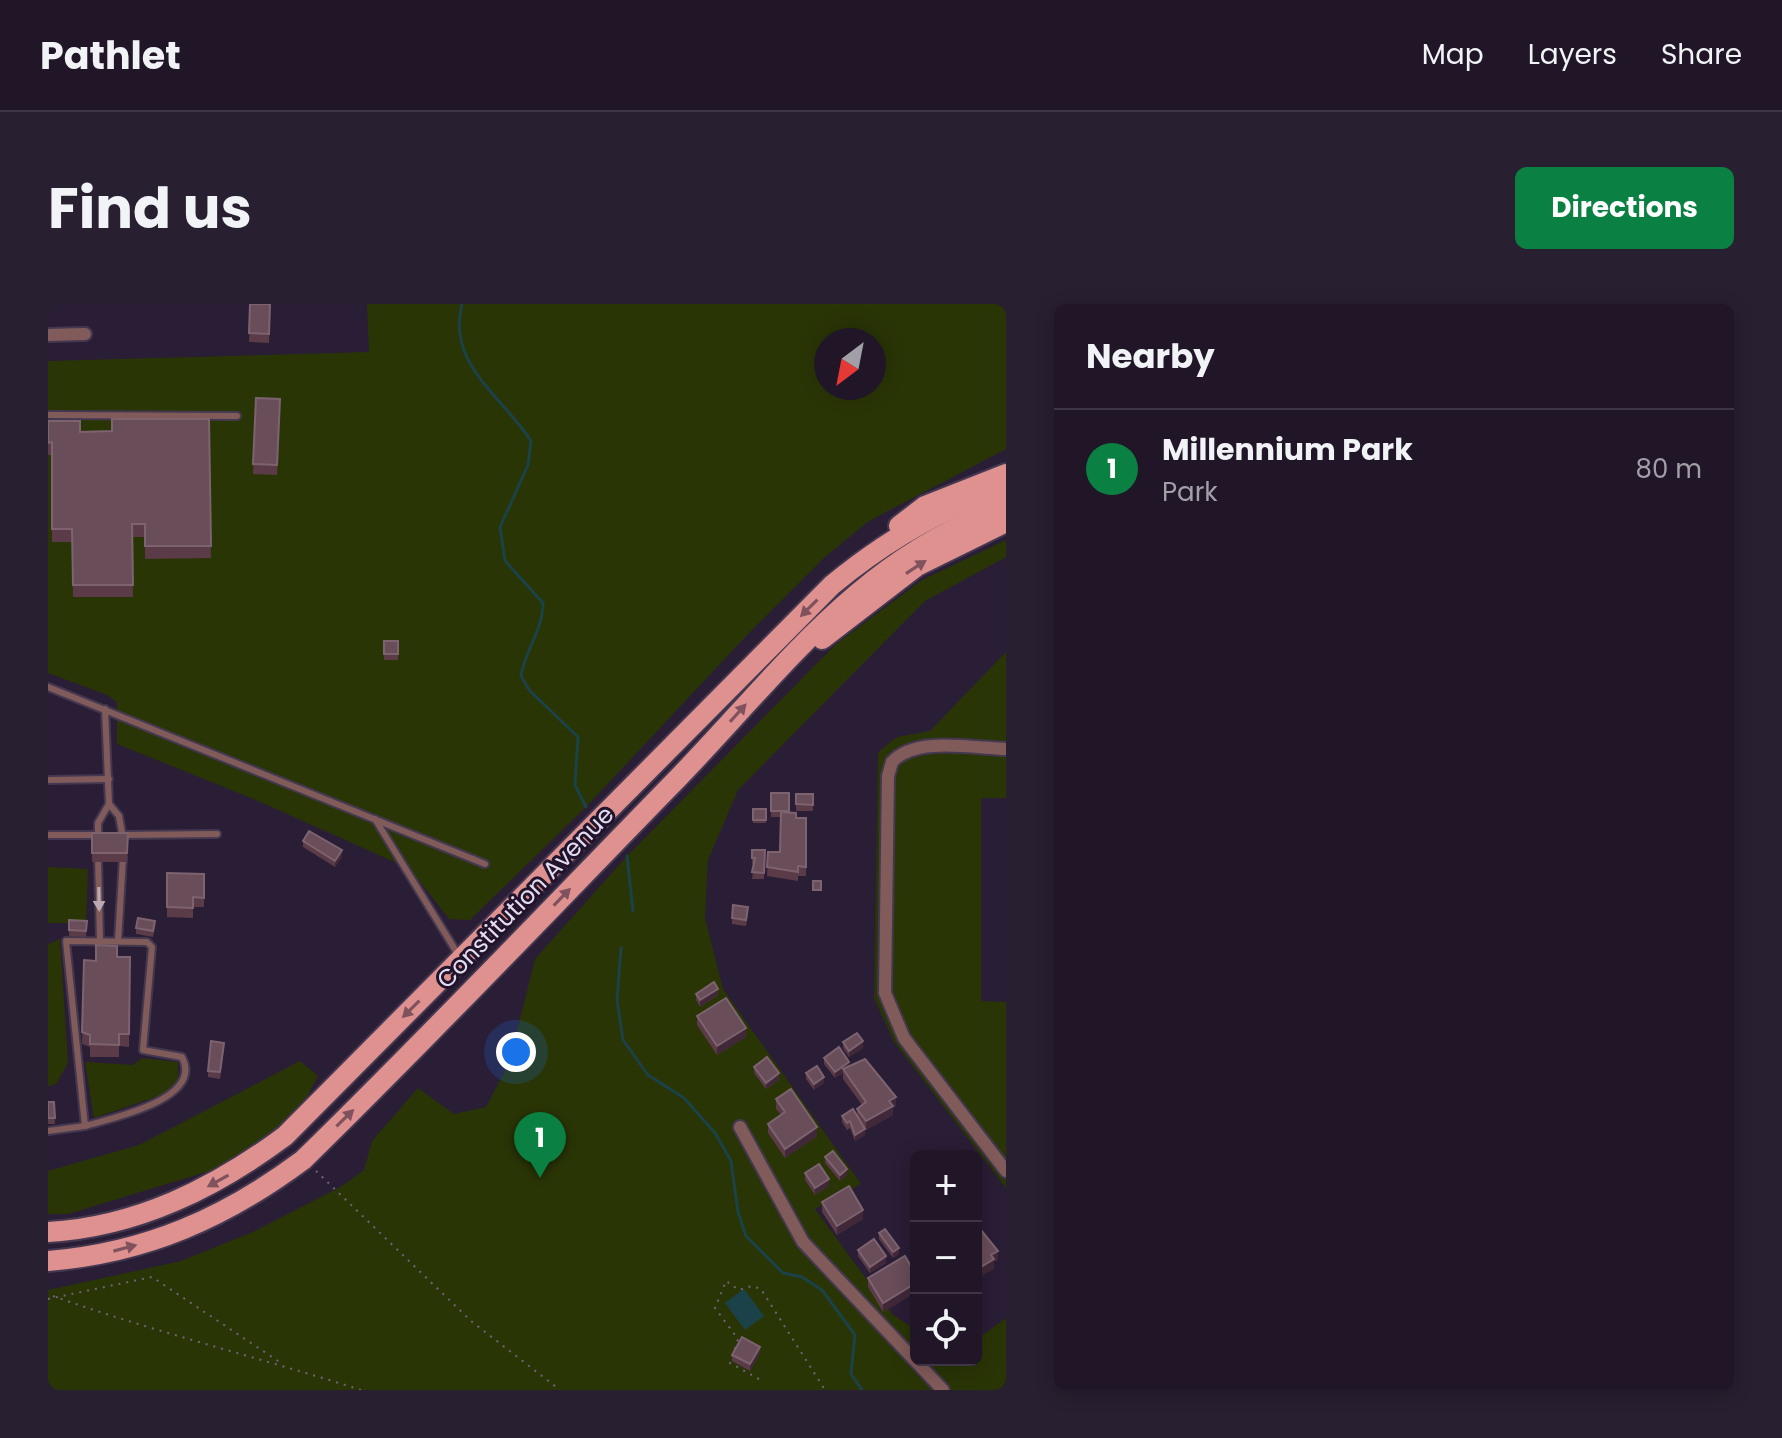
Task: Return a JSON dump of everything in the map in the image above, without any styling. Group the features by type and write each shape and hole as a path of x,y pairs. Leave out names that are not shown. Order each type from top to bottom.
{"main road":[{"path":"867,556 925,506 1006,474"},
{"name":"Constitution Avenue","path":"48,1232 139,1215 215,1184 285,1136 832,585 867,556 964,502 1006,488"},
{"name":"Constitution Avenue","path":"48,1261 116,1251 199,1224 236,1207 303,1160 691,765 841,606 892,564 946,532 1006,508"},
{"path":"785,662 820,640 917,566 1006,522"}],"street":[{"path":"48,335 85,334"},
{"path":"1006,749 919,747 900,752 892,762 883,958 885,993 904,1038 1006,1171"},
{"path":"740,1127 803,1242 943,1390"}],"lane":[{"path":"48,415 237,416"},
{"path":"48,687 485,864"},
{"path":"100,941 98,835 102,814 109,804 105,709"},
{"path":"48,780 109,779"},
{"path":"109,804 119,816 123,835 118,941"},
{"path":"374,818 461,959"},
{"path":"48,835 217,834"},
{"path":"48,1131 85,1126 121,1116 169,1096 184,1083 187,1074 182,1057 143,1050 152,947 147,942 66,941 85,1126"}],"path":[{"path":"303,1160 471,1321 560,1390"},
{"path":"48,1299 152,1277 284,1365"},
{"path":"759,1379 730,1363 738,1339 715,1308 726,1281 739,1290 752,1286 761,1289 825,1390"},
{"path":"53,1296 167,1335 284,1365 361,1390"}],"green space":[{"path":"367,304 1006,304 1006,449 869,521 826,556 749,633 586,807 470,920 449,919 410,869 256,800 117,744 117,702 107,695 48,673 48,361 369,352"},
{"path":"1006,540 1006,557 925,601 738,790 708,860 705,918 723,989 861,1184 815,1209 892,1314 910,1326 910,1366 982,1366 982,1336 1006,1318 1006,1390 48,1390 48,1290 181,1261 255,1231 342,1186 364,1170 372,1141 418,1088 454,1114 486,1107 509,1063 535,959 627,856 836,644 922,580"},
{"path":"1006,652 1006,798 981,798 981,1001 1006,1002 1006,1188 982,1157 982,1150 977,1150 894,1042 874,998 878,752 897,737 930,731"},
{"path":"48,867 88,869 86,923 48,923"},
{"path":"60,939 68,1063 56,1084 48,1086 48,944"},
{"path":"142,1058 178,1062 178,1081 162,1095 94,1118 85,1062 133,1065"},
{"path":"300,1061 318,1076 298,1114 233,1164 68,1214 48,1214 48,1171 139,1145"}],"shaded area":[{"path":"744,1289 764,1316 745,1330 725,1303"}],"building":[{"path":"250,304 270,304 269,334 249,333"},
{"path":"256,398 280,399 277,465 253,464"},
{"path":"112,419 209,419 211,546 145,546 145,524 132,524 133,585 73,585 72,529 52,529 52,442 48,443 48,421 80,421 80,432 112,431"},
{"path":"384,641 398,641 398,654 384,654"},
{"path":"771,793 789,793 789,811 771,811"},
{"path":"796,794 813,794 813,805 796,804"},
{"path":"753,809 766,809 766,820 753,820"},
{"path":"781,812 796,813 796,818 806,818 806,867 798,866 798,872 767,867 768,852 780,852"},
{"path":"309,831 342,850 335,861 303,841"},
{"path":"92,833 128,833 127,853 92,853"},
{"path":"752,850 765,850 764,873 752,872 755,858 752,858"},
{"path":"167,873 204,874 204,898 193,897 193,908 167,907"},
{"path":"813,881 821,881 821,890 813,890"},
{"path":"733,905 748,907 746,920 732,918"},
{"path":"138,918 155,921 153,931 136,928"},
{"path":"69,920 87,921 86,931 69,930"},
{"path":"96,945 117,946 117,957 130,957 129,1034 119,1034 119,1045 90,1044 90,1035 82,1032 84,960 96,961"},
{"path":"714,982 718,989 700,1000 696,994"},
{"path":"726,998 746,1028 717,1046 697,1016"},
{"path":"857,1033 863,1041 849,1051 843,1042"},
{"path":"211,1041 224,1043 220,1072 208,1071"},
{"path":"839,1047 849,1062 835,1072 824,1058"},
{"path":"767,1057 779,1073 766,1083 754,1067"},
{"path":"865,1059 896,1097 889,1101 893,1106 866,1121 857,1109 866,1102 843,1069"},
{"path":"817,1066 824,1077 814,1084 806,1073"},
{"path":"791,1089 817,1127 785,1149 768,1124 785,1112 776,1099"},
{"path":"48,1102 54,1102 55,1118 48,1118"},
{"path":"853,1109 865,1129 855,1135 850,1121 847,1123 842,1116"},
{"path":"833,1151 847,1169 840,1175 825,1157"},
{"path":"819,1164 829,1179 815,1188 805,1173"},
{"path":"849,1186 863,1210 837,1226 822,1202"},
{"path":"885,1229 899,1248 893,1252 879,1233"},
{"path":"982,1231 998,1251 991,1255 994,1259 982,1266"},
{"path":"874,1239 886,1256 870,1267 858,1250"},
{"path":"905,1256 910,1265 910,1287 883,1303 868,1278"},
{"path":"742,1337 760,1347 750,1364 732,1355"}],"waterway":[{"path":"462,304 459,325 469,362 531,441 528,465 500,527 505,561 543,603 540,622 521,676 530,691 578,737 575,785 586,807"},
{"path":"627,856 633,911"},
{"path":"621,948 617,1000 623,1040 648,1075 684,1098 715,1133 731,1161 738,1212 746,1236 783,1273 802,1277 822,1290 855,1335 851,1374 862,1390"}],"place":[{"name":"Millennium Park","path":"540,1178"}]}
